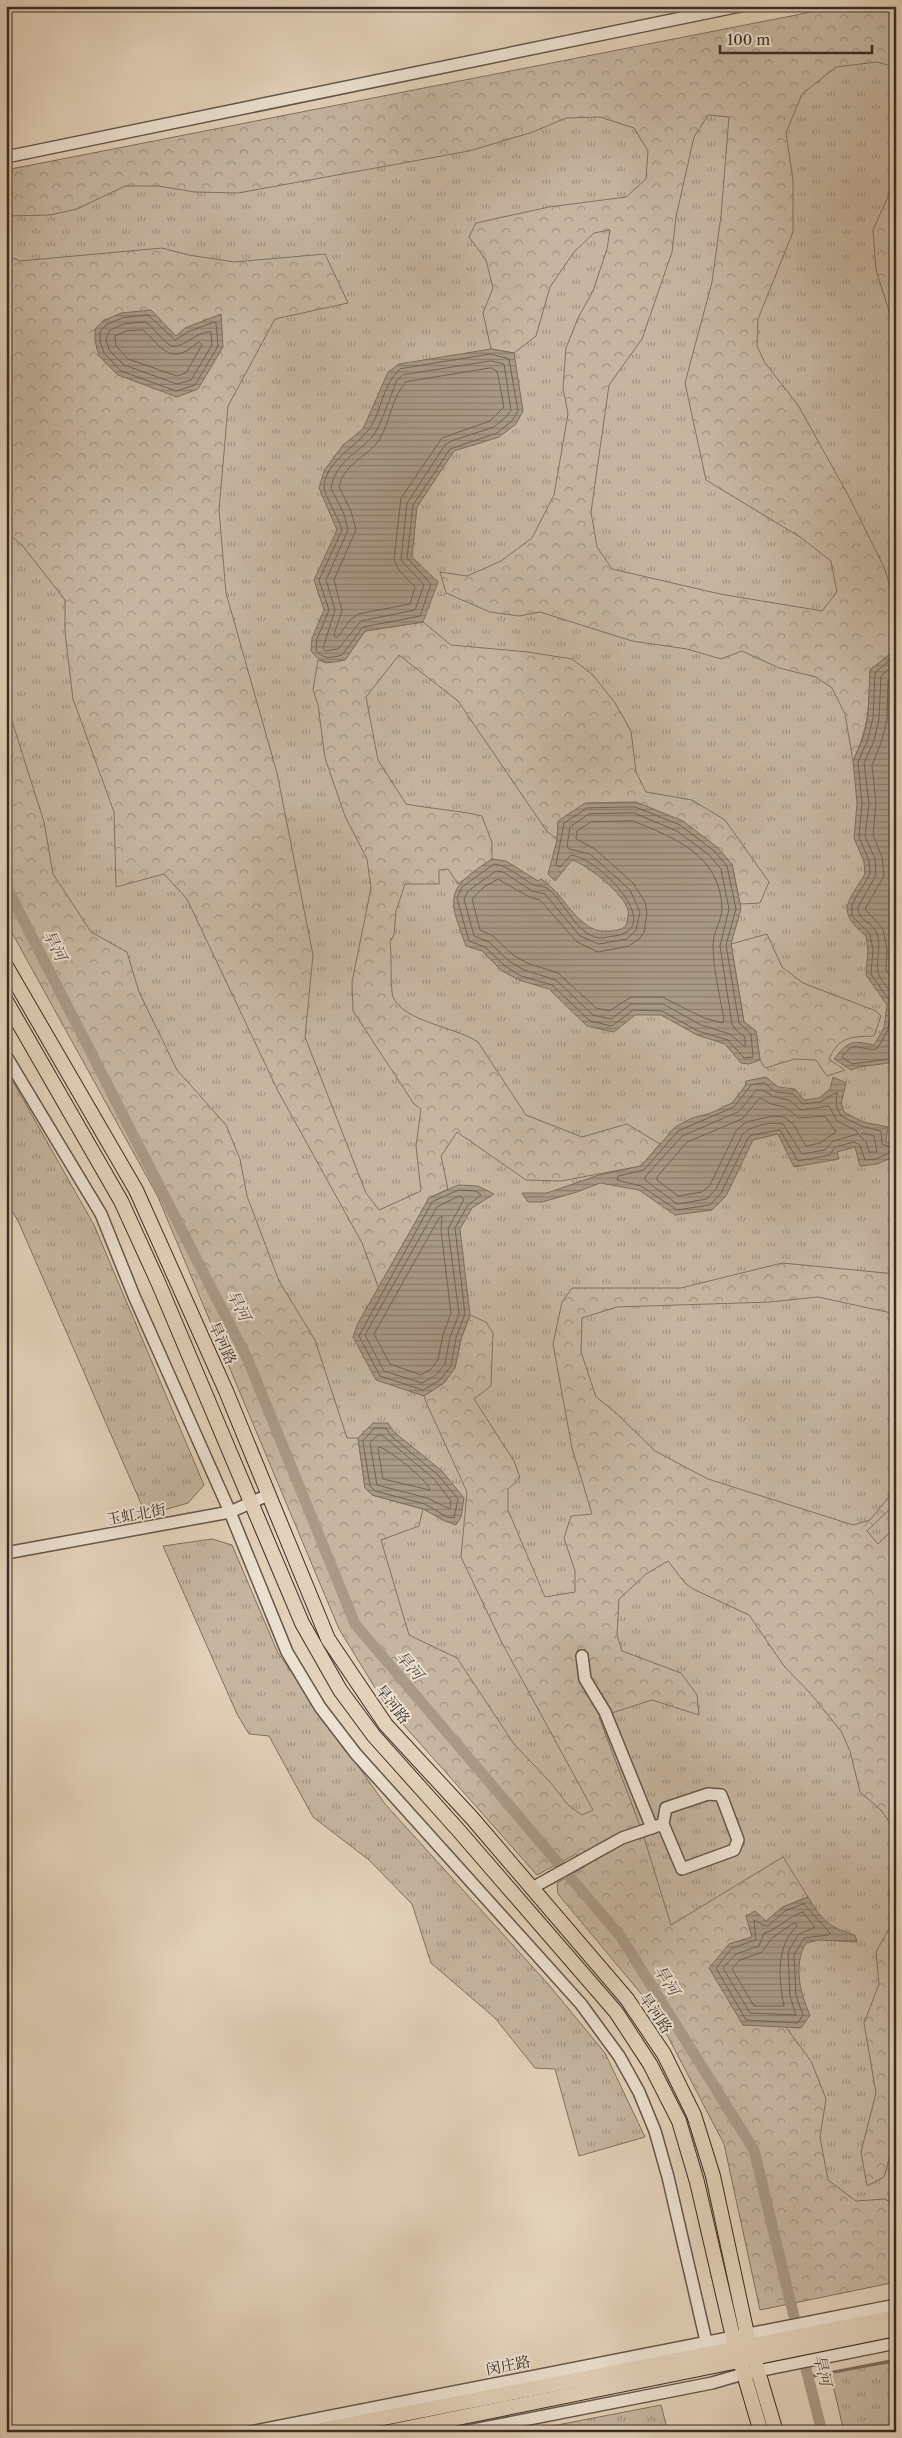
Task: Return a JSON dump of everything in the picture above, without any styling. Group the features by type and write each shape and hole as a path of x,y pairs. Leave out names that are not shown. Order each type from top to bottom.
{"main road":[{"name":"旱河路","path":"6,966 136,1190 226,1391 317,1616 328,1638 351,1675 386,1724 472,1818 537,1885 627,1999 664,2054 694,2115 713,2176 743,2347"},
{"name":"旱河路","path":"6,1001 121,1201 158,1282 302,1623 340,1690 374,1736 616,2012 650,2064 679,2122 750,2372 761,2432"},
{"path":"302,1623 317,1616"},
{"path":"774,2341 896,2317"},
{"path":"810,2334 896,2330"},
{"name":"闵庄路","path":"312,2432 707,2348 743,2347 774,2341"},
{"name":"闵庄路","path":"388,2432 708,2369 743,2347"},
{"name":"旱河路","path":"750,2372 776,2432"}],"street":[{"path":"6,157 740,6"},
{"path":"6,1056 101,1214 134,1296 230,1512 286,1652 320,1707 356,1754 581,2004 623,2063 639,2092 657,2140 668,2177 707,2348"},
{"name":"玉虹北街","path":"6,1554 230,1512 268,1495"},
{"path":"582,1656 585,1679 605,1712 652,1828"},
{"path":"708,1794 721,1795 738,1840 734,1850 682,1869 663,1824 666,1808 708,1794"},
{"path":"537,1885 577,1861 622,1838 663,1824"},
{"path":"810,2334 896,2305"},
{"name":"闵庄路","path":"743,2347 774,2341"},
{"path":"463,2432 712,2384 750,2372 896,2344"},
{"name":"闵庄路","path":"250,2432 707,2348"},
{"path":"530,2404 559,2413"}],"green space":[{"path":"842,6 896,6 896,78 895,67 877,62 836,67 802,94 786,133 793,180 793,232 758,319 757,346 765,363 798,405 848,495 884,567 896,606 896,657 890,654 870,670 865,727 853,761 845,714 832,688 816,677 779,668 742,651 721,659 687,649 632,641 540,612 519,616 490,612 446,593 440,572 467,576 501,561 532,538 554,495 568,414 563,388 566,348 578,318 593,291 607,249 610,230 594,233 574,252 550,287 536,336 514,353 491,349 483,313 493,288 486,260 469,237 476,223 549,207 626,197 646,179 648,151 634,128 600,117 566,118 533,132 469,151 238,193 195,192 158,186 125,186 77,209 50,215 6,216 6,170","holes":["708,115 729,117 721,216 712,282 685,383 706,480 800,537 831,561 837,592 822,611 720,594 612,569 597,547 591,512 609,385 642,339 672,252 676,217 694,137"]},
{"path":"896,6 896,2282 658,1956 576,1854 447,1740 6,845 6,170"},
{"path":"896,167 896,348 893,324 876,270 873,230 894,183"},
{"path":"162,248 189,255 234,262 325,254 348,303 275,319 228,406 219,510 226,593 277,773 313,955 305,1037 366,1193 379,1210 421,1191 416,1146 421,1109 414,1104 353,1011 352,982 371,888 367,859 345,816 325,758 318,705 313,690 318,660 326,663 345,660 365,631 423,622 451,645 528,652 572,659 593,675 615,703 631,731 636,772 646,792 692,800 725,820 769,882 760,903 740,904 732,864 559,821 557,840 546,830 458,701 399,655 366,697 378,760 406,804 482,816 492,843 492,859 458,884 448,869 439,870 439,884 405,884 396,911 394,935 390,942 393,997 399,1005 419,1018 478,1042 526,1115 582,1137 627,1124 660,1144 641,1166 561,1181 526,1180 457,1132 441,1156 448,1189 429,1198 379,1289 362,1243 278,1091 187,899 164,874 116,887 114,812 73,699 65,632 65,600 22,545 6,532 6,255 20,261"},
{"path":"6,702 44,822 53,874 91,932 127,952 139,992 177,1070 226,1125 240,1159 247,1196 279,1281 315,1340 347,1438 358,1438 365,1488 372,1495 423,1509 419,1526 381,1540 409,1635 457,1658 514,1744 550,1782 569,1806 582,1815 593,1810 501,1641 461,1557 467,1492 424,1396 444,1383 455,1368 461,1339 470,1315 486,1322 493,1333 491,1386 474,1399 514,1461 520,1478 508,1489 508,1510 545,1597 575,1592 575,1571 564,1538 571,1516 592,1514 572,1448 553,1344 562,1302 572,1288 681,1288 782,1263 896,1274 896,1314 818,1297 770,1302 617,1307 582,1318 581,1352 596,1397 615,1412 655,1451 708,1479 853,1525 870,1520 896,1488 896,1503 867,1531 878,1544 896,1526 896,1833 882,1811 860,1792 850,1751 841,1731 810,1693 784,1666 749,1615 693,1589 685,1583 668,1561 646,1574 619,1599 617,1635 622,1651 681,1673 697,1695 699,1715 652,1700 599,1717 642,1831 671,1925 783,1857 808,1897 783,1907 766,1921 746,1915 752,1937 729,1944 743,2025 785,2026 811,2061 826,2099 820,2137 828,2180 856,2201 885,2199 896,2206 896,2282 760,2310 724,2144 653,2008 558,1894 557,1883 586,1866 576,1854 537,1875 385,1704 339,1629 158,1197 6,922"},
{"path":"767,934 782,967 803,983 876,1011 881,1016 874,1036 847,1039 833,1051 829,1059 845,1070 827,1076 816,1060 795,1059 765,1068 760,1060 756,1031 744,1022 731,944"},
{"path":"6,1069 94,1225 204,1485 188,1503 146,1515 19,1223 6,1200"},
{"path":"212,1539 232,1545 278,1653 385,1804 549,1985 605,2053 645,2137 579,2156 555,2069 535,2068 495,2018 431,1963 412,1904 369,1860 313,1817 269,1736 249,1734 237,1714 163,1546"},
{"path":"896,1851 896,2134 884,2177 867,2186 861,2152 876,2093 864,2023 879,1984 876,1952 890,1927 891,1904 889,1893"},
{"path":"896,2362 896,2432 844,2432 830,2372"},
{"path":"661,2405 668,2432 521,2432"}],"water":[{"path":"151,310 176,336 185,328 221,314 223,347 198,389 177,397 118,375 99,356 95,341 95,329 103,321 121,313"},
{"path":"491,349 514,353 523,411 516,424 499,437 454,451 417,507 412,557 438,582 423,622 365,631 345,660 322,661 311,651 312,638 324,610 314,580 337,530 319,488 324,471 343,445 363,429 388,372 399,364"},
{"path":"890,654 896,657 896,1062 859,1067 851,1070 834,1059 851,1043 874,1045 884,1028 887,1005 866,975 868,950 866,936 850,920 848,906 850,899 865,874 864,862 854,838 857,803 853,761 863,738 868,717 870,670"},
{"path":"636,802 683,821 717,847 732,864 741,909 731,944 744,1022 756,1031 760,1060 749,1064 741,1063 725,1044 697,1035 661,1015 635,1015 614,1032 587,1026 549,989 519,980 502,971 482,951 466,946 456,915 455,895 459,886 466,878 492,859 506,861 538,881 541,879 558,894 581,921 590,927 600,931 611,931 626,926 628,912 625,903 613,888 587,868 572,860 555,881 548,874 557,840 558,821 585,803"},
{"path":"766,1077 778,1087 795,1089 804,1100 819,1098 830,1089 833,1077 846,1083 841,1104 844,1112 863,1122 888,1127 886,1142 896,1143 896,1156 877,1164 860,1166 855,1147 837,1152 839,1159 794,1167 778,1134 753,1140 726,1196 712,1210 675,1215 639,1190 600,1183 542,1202 528,1202 522,1193 547,1193 599,1175 641,1166 675,1127 692,1118 711,1113 732,1103 745,1086 746,1081"},
{"path":"458,1185 478,1186 494,1194 472,1208 460,1229 470,1315 461,1339 455,1368 444,1383 424,1396 376,1380 353,1337 357,1325 429,1198"},
{"path":"373,1423 388,1423 394,1432 442,1471 464,1498 461,1517 456,1525 423,1509 372,1495 365,1488 358,1438"},
{"path":"808,1897 827,1922 838,1929 855,1935 857,1942 819,1940 806,1943 800,1960 799,1979 803,1998 810,2015 801,2028 743,2025 709,1968 729,1944 752,1937 746,1916 755,1911 766,1921 783,1907"}],"waterway":[{"name":"旱河","path":"6,886 248,1360 355,1624 621,1937 754,2150 798,2333"},
{"name":"旱河","path":"802,2353 822,2432"},
{"path":"808,2377 896,2360"}]}
